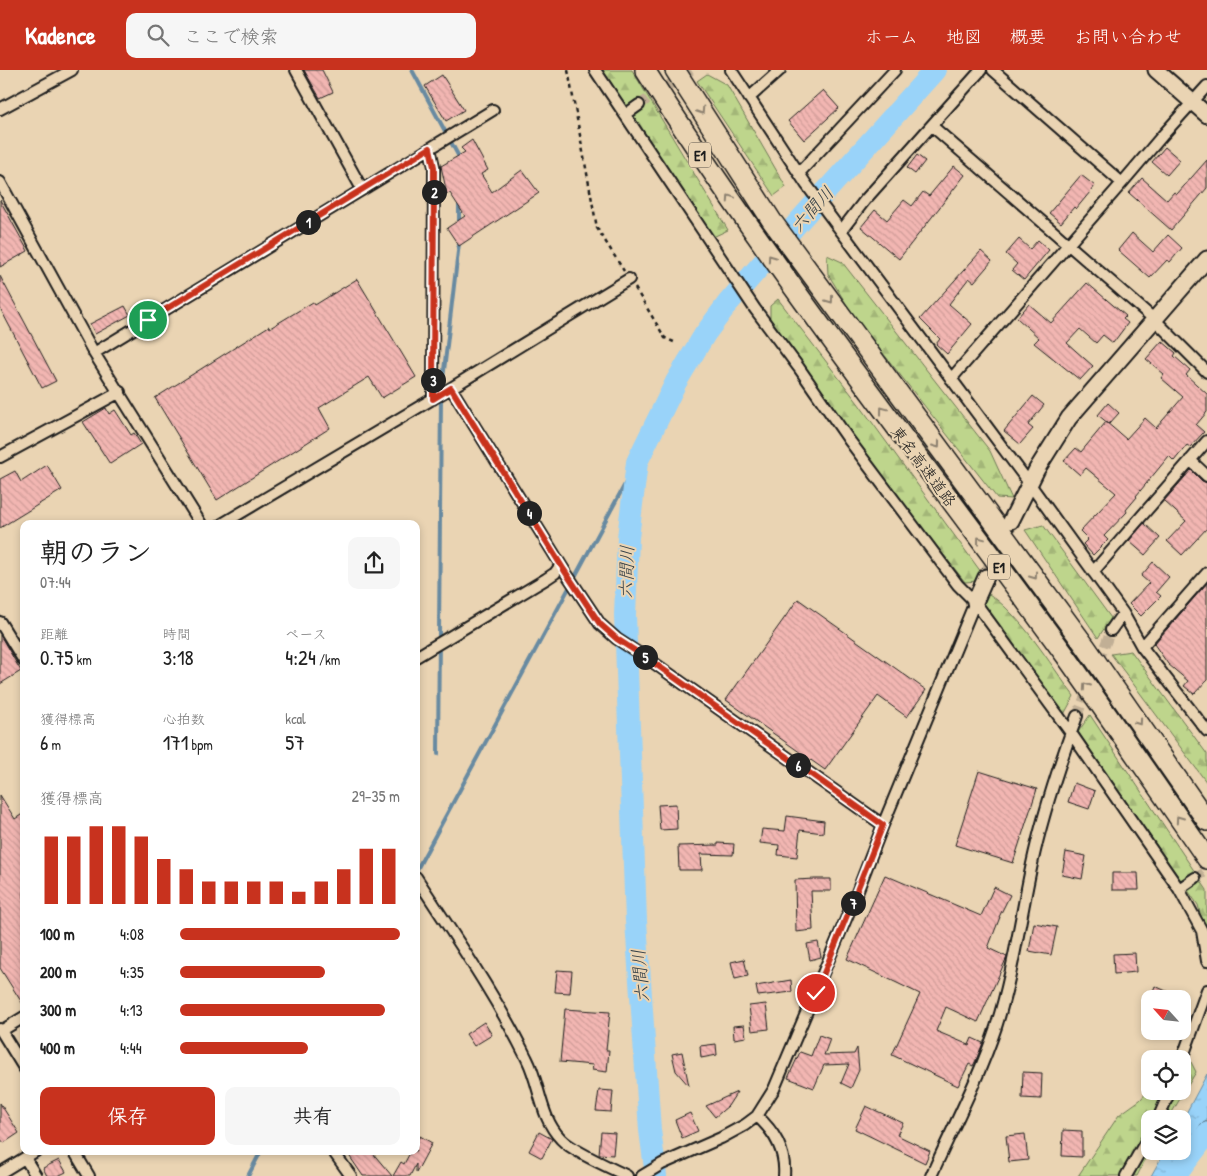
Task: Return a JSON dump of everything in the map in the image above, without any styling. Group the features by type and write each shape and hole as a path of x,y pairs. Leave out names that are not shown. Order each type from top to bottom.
{"highway":[{"name":"東名高速道路","path":"645,70 681,127 785,279 1066,656 1207,859"},
{"name":"東名高速道路","path":"675,70 772,222 1086,646 1207,820"}],"street":[{"path":"0,109 72,70"},
{"path":"296,70 362,189"},
{"path":"595,70 755,309 849,440 958,585 975,602 1071,733 1179,889 1202,931 1207,961"},
{"path":"731,70 806,184 1029,483 1123,613 1142,647 1207,731"},
{"path":"749,98 780,70"},
{"path":"800,173 895,70"},
{"path":"841,231 865,200 981,70"},
{"path":"993,70 1122,183"},
{"path":"1156,70 1207,116"},
{"path":"951,379 1207,86"},
{"path":"625,115 639,106"},
{"path":"94,353 493,110"},
{"path":"932,126 1155,320 1207,372"},
{"path":"430,148 434,167 433,399"},
{"path":"0,182 94,353 199,520"},
{"path":"1011,521 1029,483 1050,446 1069,418 1207,259"},
{"path":"229,520 433,399 629,279"},
{"path":"451,388 562,567 600,624 617,639 654,663 883,825"},
{"path":"0,457 120,392"},
{"path":"1093,572 1207,441"},
{"path":"1190,460 1207,476"},
{"path":"420,655 546,579 562,567"},
{"path":"1142,647 1207,573"},
{"path":"643,1174 721,1138 757,1116 774,1089 797,1038 986,577"},
{"path":"1111,630 1123,613"},
{"path":"0,622 20,646"},
{"path":"931,1176 987,1051 996,1026 1016,952 1032,862 1050,792 1078,716"},
{"path":"1179,889 1195,878"},
{"path":"420,884 510,1027 528,1061 547,1116 561,1140 627,1176"},
{"path":"1185,1050 1207,990"},
{"path":"20,1019 1,1030 20,1061"},
{"path":"757,1116 769,1126 776,1137 782,1152 784,1176"},
{"path":"1126,1176 1141,1150"},
{"path":"0,1174 30,1155"},
{"path":"76,1155 89,1176"},
{"path":"337,1155 351,1176"},
{"path":"25,1158 36,1176"}],"path":[{"path":"568,70 598,228 665,338 676,343"}],"green space":[{"path":"601,70 632,70 728,230 713,237"},
{"path":"707,74 727,85 786,187 774,196 697,81"},
{"path":"827,255 842,262 990,451 1012,499 997,498 853,315 828,274"},
{"path":"778,299 858,403 981,572 977,581 965,582 838,420 770,321 770,306"},
{"path":"1043,525 1111,618 1098,638 1025,530"},
{"path":"986,592 999,601 1023,626 1074,696 1061,720 983,604"},
{"path":"1131,651 1207,754 1207,783 1111,654"},
{"path":"1090,715 1207,890 1207,939 1198,905 1078,732"},
{"path":"1191,1062 1196,1072 1191,1080"},
{"path":"1140,1100 1179,1100 1173,1110 1141,1110 1141,1160 1145,1160 1137,1176 1078,1176 1119,1115"}],"water":[{"path":"1207,1074 1207,1123 1191,1149 1191,1110 1188,1110"},
{"path":"1160,1160 1184,1160 1174,1176 1151,1176"}],"building":[{"path":"304,70 322,70 333,92 320,98"},
{"path":"442,75 464,110 446,121 425,86"},
{"path":"823,90 839,108 804,140 788,121"},
{"path":"472,140 488,170 481,174 492,192 522,170 539,193 459,246 447,228 465,216 450,193 447,194 441,166 465,152 461,148"},
{"path":"1165,147 1180,160 1167,175 1152,162"},
{"path":"917,155 925,161 915,174 907,168"},
{"path":"1207,160 1207,188 1171,230 1129,193 1142,178 1167,200 1174,192 1177,194"},
{"path":"954,166 965,175 899,259 861,227 875,210 887,220 904,200 912,206 923,192 929,196"},
{"path":"1081,175 1095,186 1076,209 1074,207 1061,223 1049,213"},
{"path":"0,200 28,251 0,267"},
{"path":"1132,233 1153,252 1168,235 1182,248 1170,262 1167,260 1150,278 1118,250"},
{"path":"1019,239 1030,249 1038,240 1049,250 1024,280 1012,270 1017,264 1006,254"},
{"path":"981,251 992,261 974,282 969,278 949,304 972,324 947,354 936,344 940,339 920,319"},
{"path":"0,276 56,381 42,388 0,308"},
{"path":"357,279 416,377 382,398 369,377 319,408 330,428 217,500 155,398 269,326 270,328 313,302 315,305"},
{"path":"1087,283 1126,316 1123,319 1128,323 1113,343 1103,335 1096,343 1080,329 1067,343 1093,366 1080,380 1034,343 1039,338 1017,318 1029,304 1051,323"},
{"path":"125,306 130,315 95,334 90,324"},
{"path":"1162,341 1176,353 1174,356 1190,370 1186,375 1207,394 1207,412 1196,425 1204,432 1190,447 1187,445 1174,461 1169,456 1136,496 1126,510 1127,512 1104,536 1108,540 1093,555 1083,544 1088,539 1080,531 1116,493 1086,468 1080,475 1064,461 1076,448 1081,452 1106,422 1126,439 1145,418 1156,428 1183,397 1161,378 1164,374 1146,359"},
{"path":"1033,396 1044,405 1028,425 1033,429 1020,444 1004,431"},
{"path":"1108,403 1119,413 1109,424 1098,415"},
{"path":"106,408 109,414 115,410 131,435 134,433 141,444 110,464 83,422"},
{"path":"47,465 62,490 0,528 0,479 15,471 21,482"},
{"path":"1191,470 1202,481 1207,483 1207,528 1182,555 1167,541 1186,521 1164,501"},
{"path":"1144,523 1160,538 1145,555 1129,541"},
{"path":"1153,562 1169,577 1156,592 1161,596 1141,616 1129,604 1149,583 1141,576"},
{"path":"1207,583 1207,680 1194,694 1184,686 1188,681 1168,664 1154,644"},
{"path":"798,599 926,690 907,717 878,696 825,770 726,700"},
{"path":"0,635 20,672 0,684"},
{"path":"979,771 1037,789 1013,863 955,845"},
{"path":"1074,783 1095,791 1089,809 1068,802"},
{"path":"0,795 15,819 20,816 20,1000 0,968"},
{"path":"676,804 677,829 660,830 658,805"},
{"path":"787,816 824,821 823,833 800,830 797,857 778,855 779,845 760,843 762,829 785,831"},
{"path":"718,843 734,844 733,855 701,854 702,870 679,870 678,846 718,845"},
{"path":"1066,852 1086,856 1082,879 1062,875"},
{"path":"1112,873 1138,873 1139,890 1112,890"},
{"path":"885,875 981,916 994,887 1010,895 999,917 988,948 1007,957 978,1022 946,1007 936,1031 969,1045 972,1038 983,1043 973,1066 969,1064 958,1086 892,1055 920,994 847,959"},
{"path":"831,879 831,891 811,891 813,930 796,932 795,880"},
{"path":"1034,923 1057,927 1051,955 1029,951"},
{"path":"818,942 821,957 810,960 807,944"},
{"path":"1135,953 1136,972 1114,974 1113,954"},
{"path":"744,959 748,976 735,979 731,962"},
{"path":"557,970 572,971 570,993 555,992"},
{"path":"791,980 792,992 758,996 756,986"},
{"path":"1155,986 1164,990 1153,990"},
{"path":"766,1004 769,1029 752,1031 749,1006"},
{"path":"565,1009 610,1012 606,1050 609,1050 607,1072 592,1070 593,1065 560,1062"},
{"path":"484,1022 492,1035 474,1046 466,1034"},
{"path":"744,1025 746,1037 734,1039 733,1026"},
{"path":"819,1035 830,1039 824,1055 854,1054 857,1048 859,1070 851,1088 841,1083 849,1064 824,1065 814,1088 788,1078 800,1052 811,1056"},
{"path":"716,1044 717,1055 701,1058 700,1046"},
{"path":"682,1052 689,1086 676,1071 672,1054"},
{"path":"1023,1072 1042,1073 1041,1099 1022,1098"},
{"path":"599,1090 613,1091 611,1112 596,1111"},
{"path":"737,1092 728,1106 715,1117 706,1106"},
{"path":"0,1103 19,1133 4,1143 0,1138"},
{"path":"866,1106 903,1123 897,1135 930,1151 925,1163 855,1129"},
{"path":"690,1113 698,1131 682,1138 675,1120"},
{"path":"1063,1130 1082,1131 1082,1157 1062,1156"},
{"path":"539,1132 552,1139 542,1158 529,1151"},
{"path":"601,1132 615,1133 613,1155 599,1154"},
{"path":"1025,1134 1028,1160 1009,1162 1006,1136"},
{"path":"420,1136 432,1143 416,1173 416,1164 410,1176 393,1176 401,1162 404,1164 409,1155 420,1155"},
{"path":"349,1155 374,1155 392,1176 363,1176"},
{"path":"59,1160 66,1172 58,1176 47,1176 43,1168"}],"waterway":[{"path":"412,70 459,157 459,161"},
{"name":"六間川","path":"656,1176 650,1130 636,921 625,615 628,538 637,462 676,382 705,334 728,303 935,70"},
{"path":"459,203 459,223"},
{"path":"438,754 441,396 459,243"},
{"path":"420,864 637,462"},
{"path":"1175,1176 1207,1134"},
{"path":"248,1176 259,1155"}],"tunnel":[{"path":"639,105 691,70"},
{"path":"986,577 1009,527"},
{"path":"1077,716 1111,630"},
{"path":"1195,878 1207,871"}],"route":[{"path":"148,320 430,148 434,167 433,399 451,388 564,570 600,624 617,639 654,663 883,825 816,993"}]}
